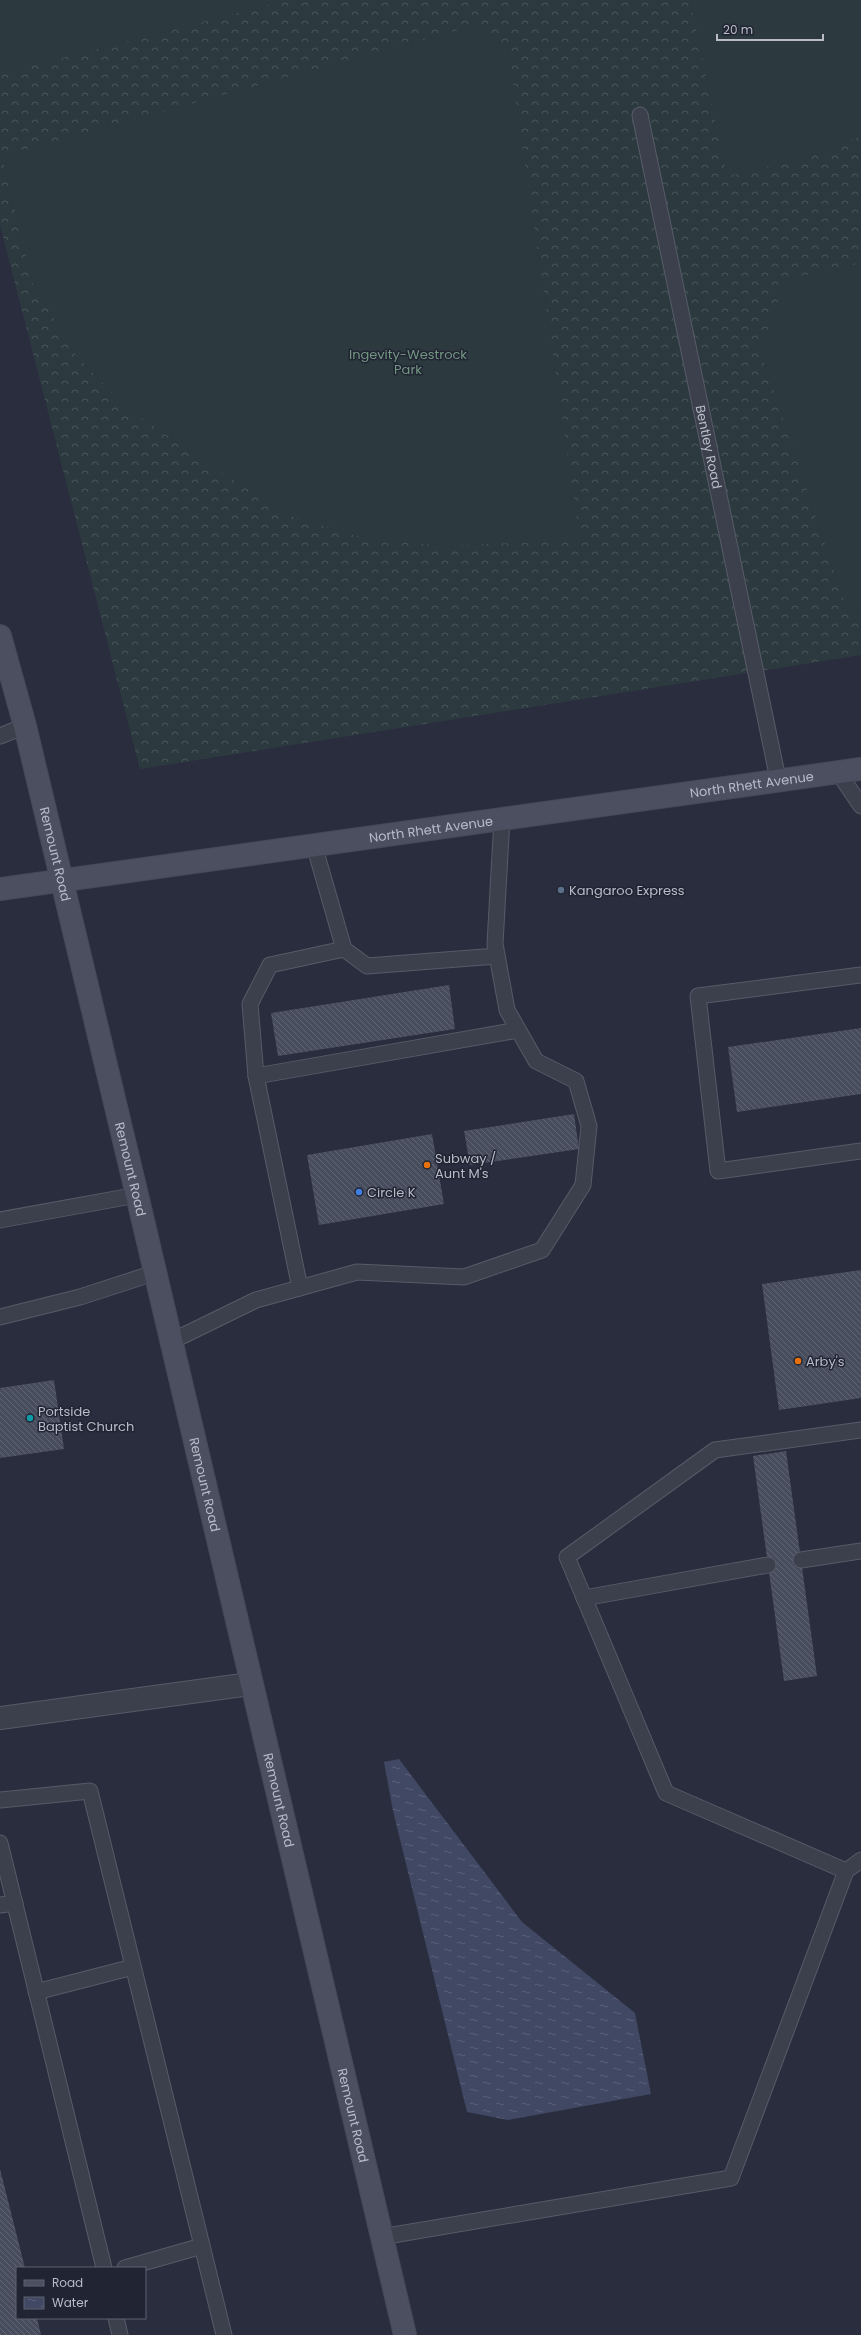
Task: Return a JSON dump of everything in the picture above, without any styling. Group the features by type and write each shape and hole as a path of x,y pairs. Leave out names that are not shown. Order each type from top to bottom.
{"main road":[{"name":"Remount Road","path":"1,642 25,726 137,1195 250,1684 405,2335"},
{"name":"North Rhett Avenue","path":"0,889 778,779 861,769"}],"street":[{"path":"0,1718 250,1684"}],"lane":[{"name":"Bentley Road","path":"640,116 778,779"},
{"path":"0,736 25,726"},
{"path":"838,772 861,806"},
{"path":"170,1342 256,1300 357,1272 464,1277 542,1250 583,1186 589,1126 576,1081 536,1060 507,1010 495,944 502,818"},
{"path":"314,845 344,949 367,966 497,956"},
{"path":"300,1288 256,1076 250,1004 270,965 344,949"},
{"path":"861,975 698,996 718,1171 861,1151"},
{"path":"256,1076 518,1030"},
{"path":"0,1220 137,1195"},
{"path":"0,1317 80,1297 154,1273"},
{"path":"846,1871 666,1793 567,1557 715,1450 861,1430"},
{"path":"801,1560 861,1551"},
{"path":"584,1598 768,1565"},
{"path":"0,1800 90,1791 224,2335"},
{"path":"0,1843 7,1904 36,1992 104,2267"},
{"path":"381,2237 731,2178 846,1871 861,1860"},
{"path":"36,1992 133,1968"},
{"path":"128,2267 202,2246"},
{"path":"116,2319 120,2335"}],"green space":[{"name":"Ingevity-Westrock Park","path":"0,0 861,0 861,655 140,769 0,225"},
{"path":"0,0 287,0 0,74"},
{"path":"690,0 861,0 861,136 829,150 727,176"},
{"path":"473,26 508,49 580,540 442,546 357,536 285,514 197,456 127,408 76,355 33,285 2,156"},
{"path":"861,263 861,610 848,613 760,350 786,280"}],"water":[{"path":"399,1759 522,1922 635,2013 651,2094 508,2120 467,2112 393,1811 384,1762"}],"building":[{"path":"449,985 455,1029 278,1056 271,1013"},
{"path":"861,1028 861,1094 737,1112 728,1047"},
{"path":"574,1114 579,1149 470,1165 464,1131"},
{"path":"432,1134 444,1204 319,1225 307,1155"},
{"path":"861,1270 861,1398 779,1410 762,1284"},
{"name":"Portside Baptist Church","path":"54,1380 64,1449 0,1458 0,1388"},
{"path":"786,1451 817,1676 784,1681 753,1456"},
{"path":"0,2169 25,2267 16,2267 16,2319 37,2319 41,2335 0,2335"}],"place":[{"name":"Kangaroo Express","path":"561,890"},
{"name":"Subway / Aunt M's","path":"427,1165"},
{"name":"Circle K","path":"359,1192"},
{"name":"Arby's","path":"798,1361"},
{"name":"Portside Baptist Church","path":"30,1418"}]}
